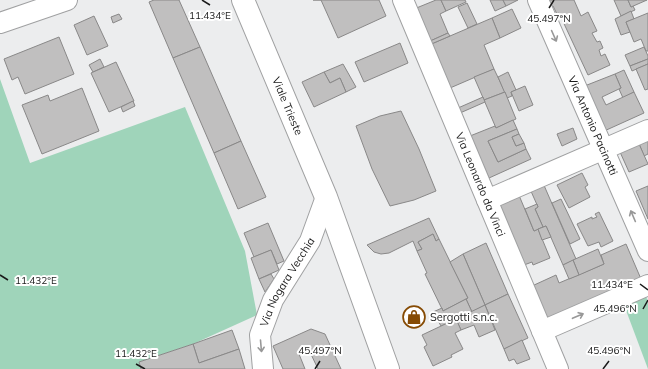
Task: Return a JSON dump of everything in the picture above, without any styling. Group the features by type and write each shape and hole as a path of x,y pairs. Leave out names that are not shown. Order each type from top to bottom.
{"main road":[{"name":"Viale Trieste","path":"243,0 329,204 402,369"},
{"name":"Viale Trieste","path":"329,204 388,369"}],"street":[{"path":"0,23 68,0"},
{"name":"Via Leonardo da Vinci","path":"403,0 558,369"},
{"name":"Via Antonio Pacinotti","path":"538,0 648,251"},
{"path":"487,200 648,130"},
{"name":"Via Nogara Vecchia","path":"263,369 260,335 273,300 310,241 329,204"},
{"path":"542,331 648,285"}],"green space":[{"path":"0,79 30,163 185,107 245,251 257,315 193,344 139,362 141,369 0,369"},
{"path":"643,288 648,302 648,369 621,297"}],"building":[{"path":"154,0 179,0 200,47 173,58 149,2"},
{"path":"321,0 379,0 386,16 338,38"},
{"path":"436,0 441,0 446,11 440,14 448,33 428,42 414,9"},
{"path":"441,0 465,0 466,2 446,11"},
{"path":"490,0 503,0 506,6 495,11"},
{"path":"503,0 518,0 506,6"},
{"path":"545,0 574,0 581,16 588,12 597,31 592,33 597,42 600,41 603,48 599,50 601,56 605,54 610,65 588,75 559,13 557,14 553,6 549,8"},
{"path":"614,0 628,0 631,7 633,6 635,10 621,16"},
{"path":"628,0 647,0 631,7"},
{"path":"467,3 477,24 468,28 458,7"},
{"path":"512,9 521,28 500,38 492,18"},
{"path":"631,11 634,19 626,22 630,32 621,35 615,19"},
{"path":"648,13 648,51 646,51 641,39 634,42 626,22"},
{"path":"119,14 122,19 113,23 111,17"},
{"path":"94,16 108,46 87,55 74,25"},
{"path":"492,18 500,38 484,45 494,69 450,88 429,45"},
{"path":"448,33 450,36 429,45 428,42"},
{"path":"59,37 74,74 25,94 18,77 12,80 4,59"},
{"path":"400,43 408,63 364,82 355,62"},
{"path":"200,47 241,141 214,153 173,58"},
{"path":"644,47 648,59 630,66 625,55"},
{"path":"100,59 104,67 93,72 89,65"},
{"path":"648,59 648,64 632,71 630,66"},
{"path":"116,62 134,101 109,112 91,73"},
{"path":"343,64 356,87 346,92 340,78 330,83 324,72"},
{"path":"648,64 648,89 645,90 636,69"},
{"path":"494,69 505,92 484,100 474,77"},
{"path":"624,70 634,92 623,98 619,89 621,88 615,74"},
{"path":"324,72 330,83 340,78 346,92 314,107 302,82"},
{"path":"508,72 516,90 511,92 512,96 507,98 498,77"},
{"path":"615,74 621,88 602,97 606,105 634,92 644,113 602,132 582,87"},
{"path":"525,86 533,105 519,111 511,92"},
{"path":"82,88 99,131 42,154 22,105 48,95 50,101"},
{"path":"505,92 516,119 496,128 484,100"},
{"path":"483,97 485,102 460,113 458,108"},
{"path":"133,101 135,106 123,112 121,107"},
{"path":"401,111 419,149 436,191 414,200 390,206 372,169 356,126 380,116"},
{"path":"513,120 517,129 488,141 498,162 526,149 531,159 489,178 470,136 495,126 496,128"},
{"path":"573,128 577,139 562,146 557,134"},
{"path":"517,129 519,134 512,137 516,146 524,143 526,149 498,162 488,141"},
{"path":"519,134 524,143 516,146 512,137"},
{"path":"648,136 648,154 644,156 638,141"},
{"path":"241,141 266,197 238,209 214,153"},
{"path":"639,144 648,164 629,172 620,152"},
{"path":"582,173 588,185 585,187 590,197 569,208 557,185"},
{"path":"543,183 576,259 563,265 546,226 543,227 535,209 538,207 530,189"},
{"path":"648,186 648,219 636,191"},
{"path":"518,193 534,231 538,229 550,258 533,265 532,262 524,265 497,202"},
{"path":"561,199 580,239 570,244 552,203"},
{"path":"537,204 538,207 535,209 543,227 534,231 525,209"},
{"path":"599,212 613,241 601,247 599,242 588,246 577,224 592,217 592,219 597,217 595,214"},
{"path":"429,218 439,239 436,241 433,234 418,242 422,249 417,251 413,241 389,253 381,254 374,252 367,245"},
{"path":"268,223 284,261 277,264 271,250 254,257 244,233"},
{"path":"546,226 551,237 542,240 538,229"},
{"path":"433,234 436,241 439,239 468,298 443,311 425,274 427,273 417,251 422,249 418,242"},
{"path":"486,243 508,294 485,305 463,254"},
{"path":"626,244 641,279 546,319 532,286 556,275 559,283 604,264 601,255"},
{"path":"598,249 604,264 579,275 573,260"},
{"path":"271,250 279,270 259,279 251,258"},
{"path":"463,254 485,305 472,312 466,299 468,298 450,262"},
{"path":"573,260 579,275 569,279 563,265"},
{"path":"271,274 274,279 265,292 259,279"},
{"path":"508,294 528,338 504,349 485,305"},
{"path":"466,299 472,312 441,326 433,312 442,308 443,311"},
{"path":"485,305 495,330 479,337 474,325 461,330 456,319"},
{"path":"456,319 461,330 455,333 463,349 451,355 452,357 433,366 424,347 427,345 422,335"},
{"path":"311,329 325,334 341,369 318,369 309,350 299,354 305,369 283,369 273,346"},
{"path":"232,330 239,349 199,363 193,344"},
{"path":"522,340 530,359 517,364 514,359 509,361 504,349"},
{"path":"193,344 199,363 239,349 245,369 141,369 139,362"}],"place":[{"name":"Sergotti s.n.c.","path":"414,317"}]}
